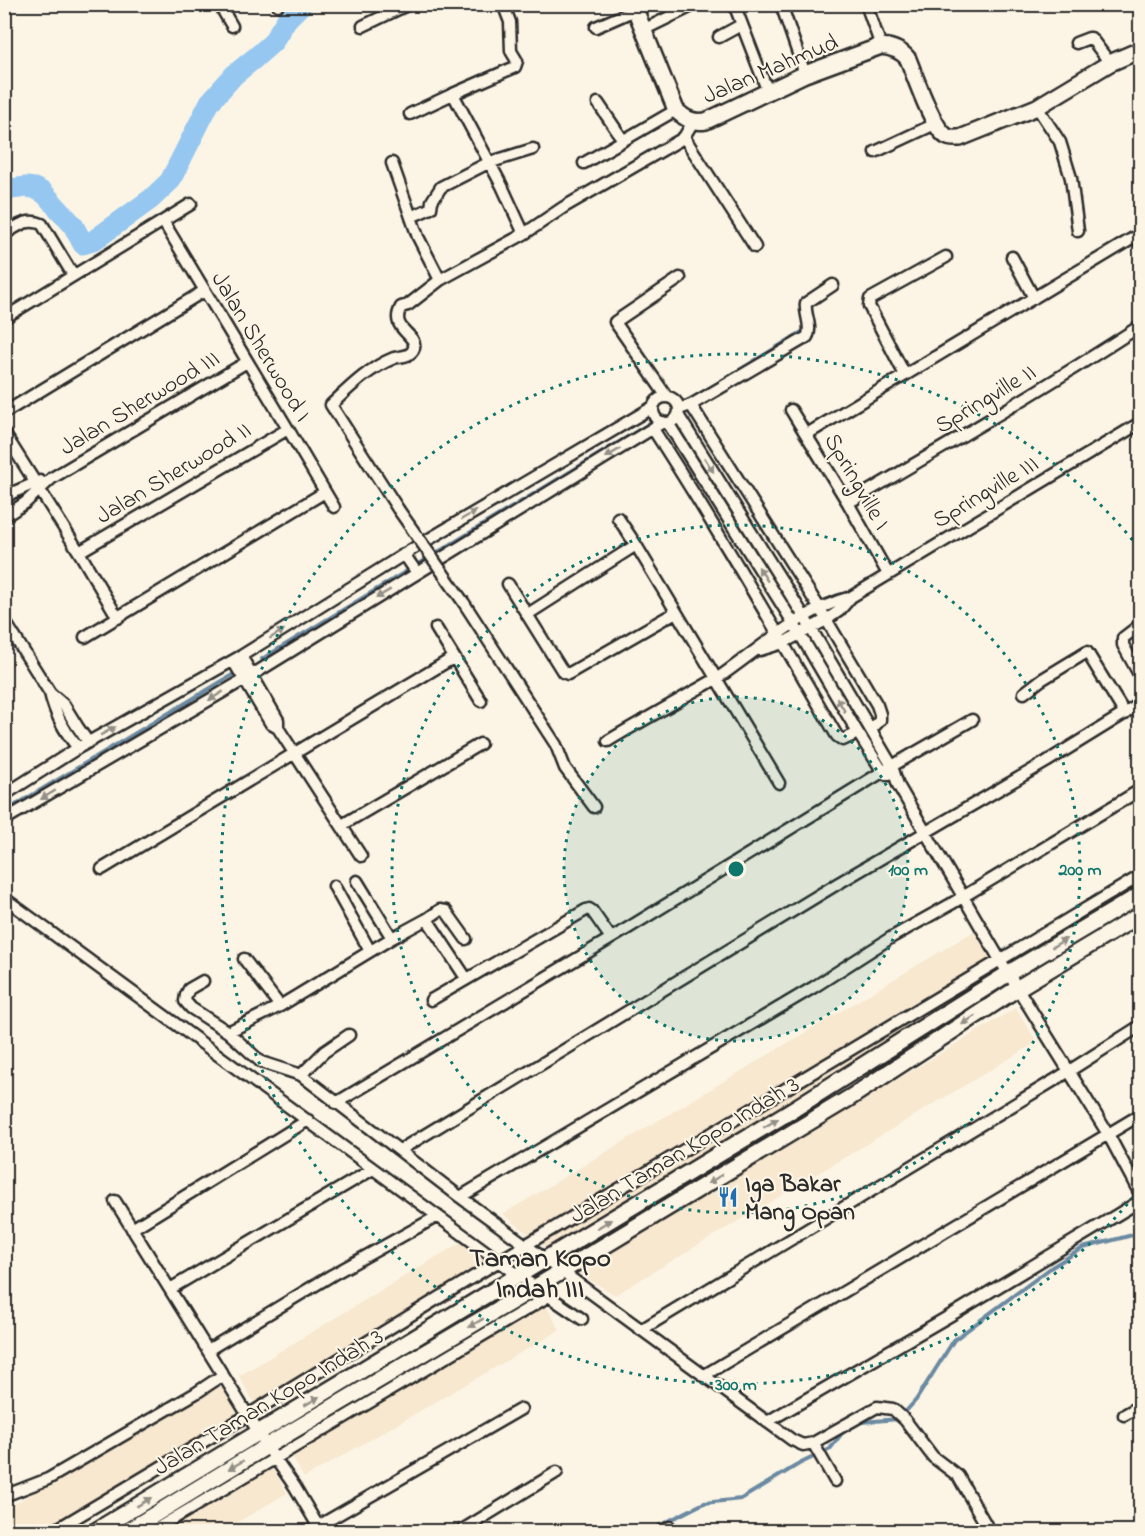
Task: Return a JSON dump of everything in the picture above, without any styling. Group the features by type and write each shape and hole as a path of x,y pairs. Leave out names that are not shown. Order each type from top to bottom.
{"main road":[{"name":"Jalan Mahmud","path":"634,7 676,110 693,122 706,121 805,74 881,46"},
{"path":"881,46 897,50 908,59 935,124 945,136 954,138 960,138 1036,106 1110,63 1140,50"},
{"name":"Jalan Taman Kopo Indah 3","path":"94,1532 267,1446 518,1275 797,1107 1009,973 1140,895"},
{"name":"Jalan Taman Kopo Indah 3","path":"126,1532 267,1446 543,1292 562,1272 850,1097 1018,988 1140,915"}],"street":[{"path":"219,4 232,26"},
{"path":"363,26 409,4"},
{"path":"410,114 515,67 517,61 512,51 510,22 503,4"},
{"path":"643,30 696,4"},
{"path":"734,4 768,92"},
{"path":"781,4 805,74"},
{"path":"866,4 881,46"},
{"path":"596,27 634,7"},
{"path":"719,37 741,25"},
{"path":"1076,43 1091,38 1110,63"},
{"path":"453,94 502,186 524,234"},
{"path":"598,103 623,140"},
{"path":"1036,106 1060,142 1071,178 1078,231"},
{"path":"584,164 676,110"},
{"path":"594,807 565,768 556,745 331,405 362,376 412,351 413,341 399,324 397,315 401,307 408,305 440,280 524,234 564,207 684,137 693,122"},
{"path":"875,152 935,124"},
{"path":"684,137 755,246"},
{"path":"411,217 431,208 432,201 441,187 488,163 533,149"},
{"path":"392,163 418,237 440,280"},
{"path":"4,318 191,204"},
{"path":"7,231 30,221 42,224 73,275"},
{"name":"Jalan Sherwood I","path":"163,221 334,507"},
{"path":"807,434 1140,234"},
{"path":"1012,256 1034,298"},
{"path":"904,375 869,306 870,299 946,257"},
{"path":"680,278 615,322 667,397 675,401 678,412 802,626 858,733 888,769 898,785 1000,960 1108,1134 1140,1194"},
{"path":"4,820 248,677 416,572 653,429 674,420 678,412 807,337 810,331 806,303 833,285"},
{"path":"4,413 204,291"},
{"name":"Springville II","path":"848,503 1083,364 1140,326"},
{"name":"Jalan Sherwood III","path":"37,487 247,362"},
{"path":"4,795 83,745 237,658 653,407 658,400 667,397"},
{"path":"691,405 820,609 877,705 880,720 871,730"},
{"path":"653,407 655,416 665,422 871,730 888,769"},
{"name":"Springville I","path":"791,410 888,574"},
{"name":"Springville III","path":"851,597 1140,423"},
{"name":"Jalan Sherwood II","path":"79,552 288,429"},
{"path":"653,429 675,462 837,736 843,740 858,733"},
{"path":"4,433 118,618"},
{"path":"4,499 12,493 37,487"},
{"path":"4,517 25,503 37,487"},
{"path":"85,637 325,492"},
{"path":"618,518 636,544 779,783"},
{"path":"528,614 636,544"},
{"path":"405,555 416,572"},
{"path":"508,584 563,672 568,674 675,612"},
{"path":"802,626 820,609 832,602 851,597"},
{"path":"608,741 716,679 754,652 802,626 826,620 839,611 851,597"},
{"path":"4,620 50,693 54,710 69,737 83,745"},
{"path":"1140,625 1123,638 1123,645 1140,676"},
{"path":"436,628 481,701"},
{"path":"1024,693 1087,652 1125,714"},
{"path":"237,658 278,720 278,728 361,856"},
{"path":"102,869 453,658"},
{"path":"400,1150 560,1051 1140,704"},
{"path":"336,1103 972,720"},
{"path":"342,825 480,744"},
{"path":"460,1197 1140,790"},
{"path":"52,1532 1140,876"},
{"path":"357,881 392,938"},
{"path":"334,886 370,951"},
{"path":"4,898 518,1275 582,1319"},
{"path":"228,1032 280,1006 440,910 444,910 466,939"},
{"path":"431,1000 586,910 592,911 611,938"},
{"path":"427,919 466,978"},
{"path":"244,959 280,1006"},
{"path":"203,981 189,989 186,995 185,1001 190,1008 228,1032 261,1062 301,1075 460,1197 792,1440 803,1445 815,1445 877,1407 893,1409 903,1417 933,1456 958,1476 990,1532"},
{"path":"641,1330 1070,1071 1140,1026"},
{"path":"301,1075 324,1052 349,1035"},
{"path":"248,1076 261,1062"},
{"path":"787,1089 797,1107"},
{"path":"703,1376 1140,1115"},
{"path":"132,1229 308,1120"},
{"path":"170,1289 373,1169"},
{"path":"115,1201 282,1470 283,1478 314,1530 521,1409"},
{"path":"767,1422 958,1311 1140,1201"},
{"path":"208,1350 332,1275 438,1216"},
{"path":"4,1496 48,1479 223,1375"},
{"path":"1124,1415 1140,1407"},
{"path":"815,1445 835,1481"},
{"path":"151,1532 267,1446"},
{"path":"459,1532 557,1472"}],"shaded area":[{"path":"976,930 1003,974 546,1248 503,1214"},
{"path":"1016,1008 1037,1042 615,1295 577,1272"},
{"path":"463,1241 498,1271 261,1415 239,1376"},
{"path":"539,1294 560,1330 304,1478 285,1444"},
{"path":"222,1384 245,1422 63,1531 5,1531 4,1510"},
{"path":"266,1458 287,1493 223,1531 142,1532"}],"waterway":[{"path":"4,190 26,187 44,193 73,225 83,244 93,241 151,199 170,181 210,102 234,75 272,43 287,19 302,4"},
{"path":"700,394 805,330"},
{"path":"262,659 652,422"},
{"path":"4,812 234,674"},
{"path":"647,1532 704,1503 741,1499 799,1464 830,1449 842,1433 861,1422 899,1419 916,1400 954,1340 1052,1267 1083,1248 1140,1233"}],"place":[{"name":"Iga Bakar Mang Opan","path":"728,1197"}],"district":[{"name":"Taman Kopo Indah III","path":"540,1272"}]}
